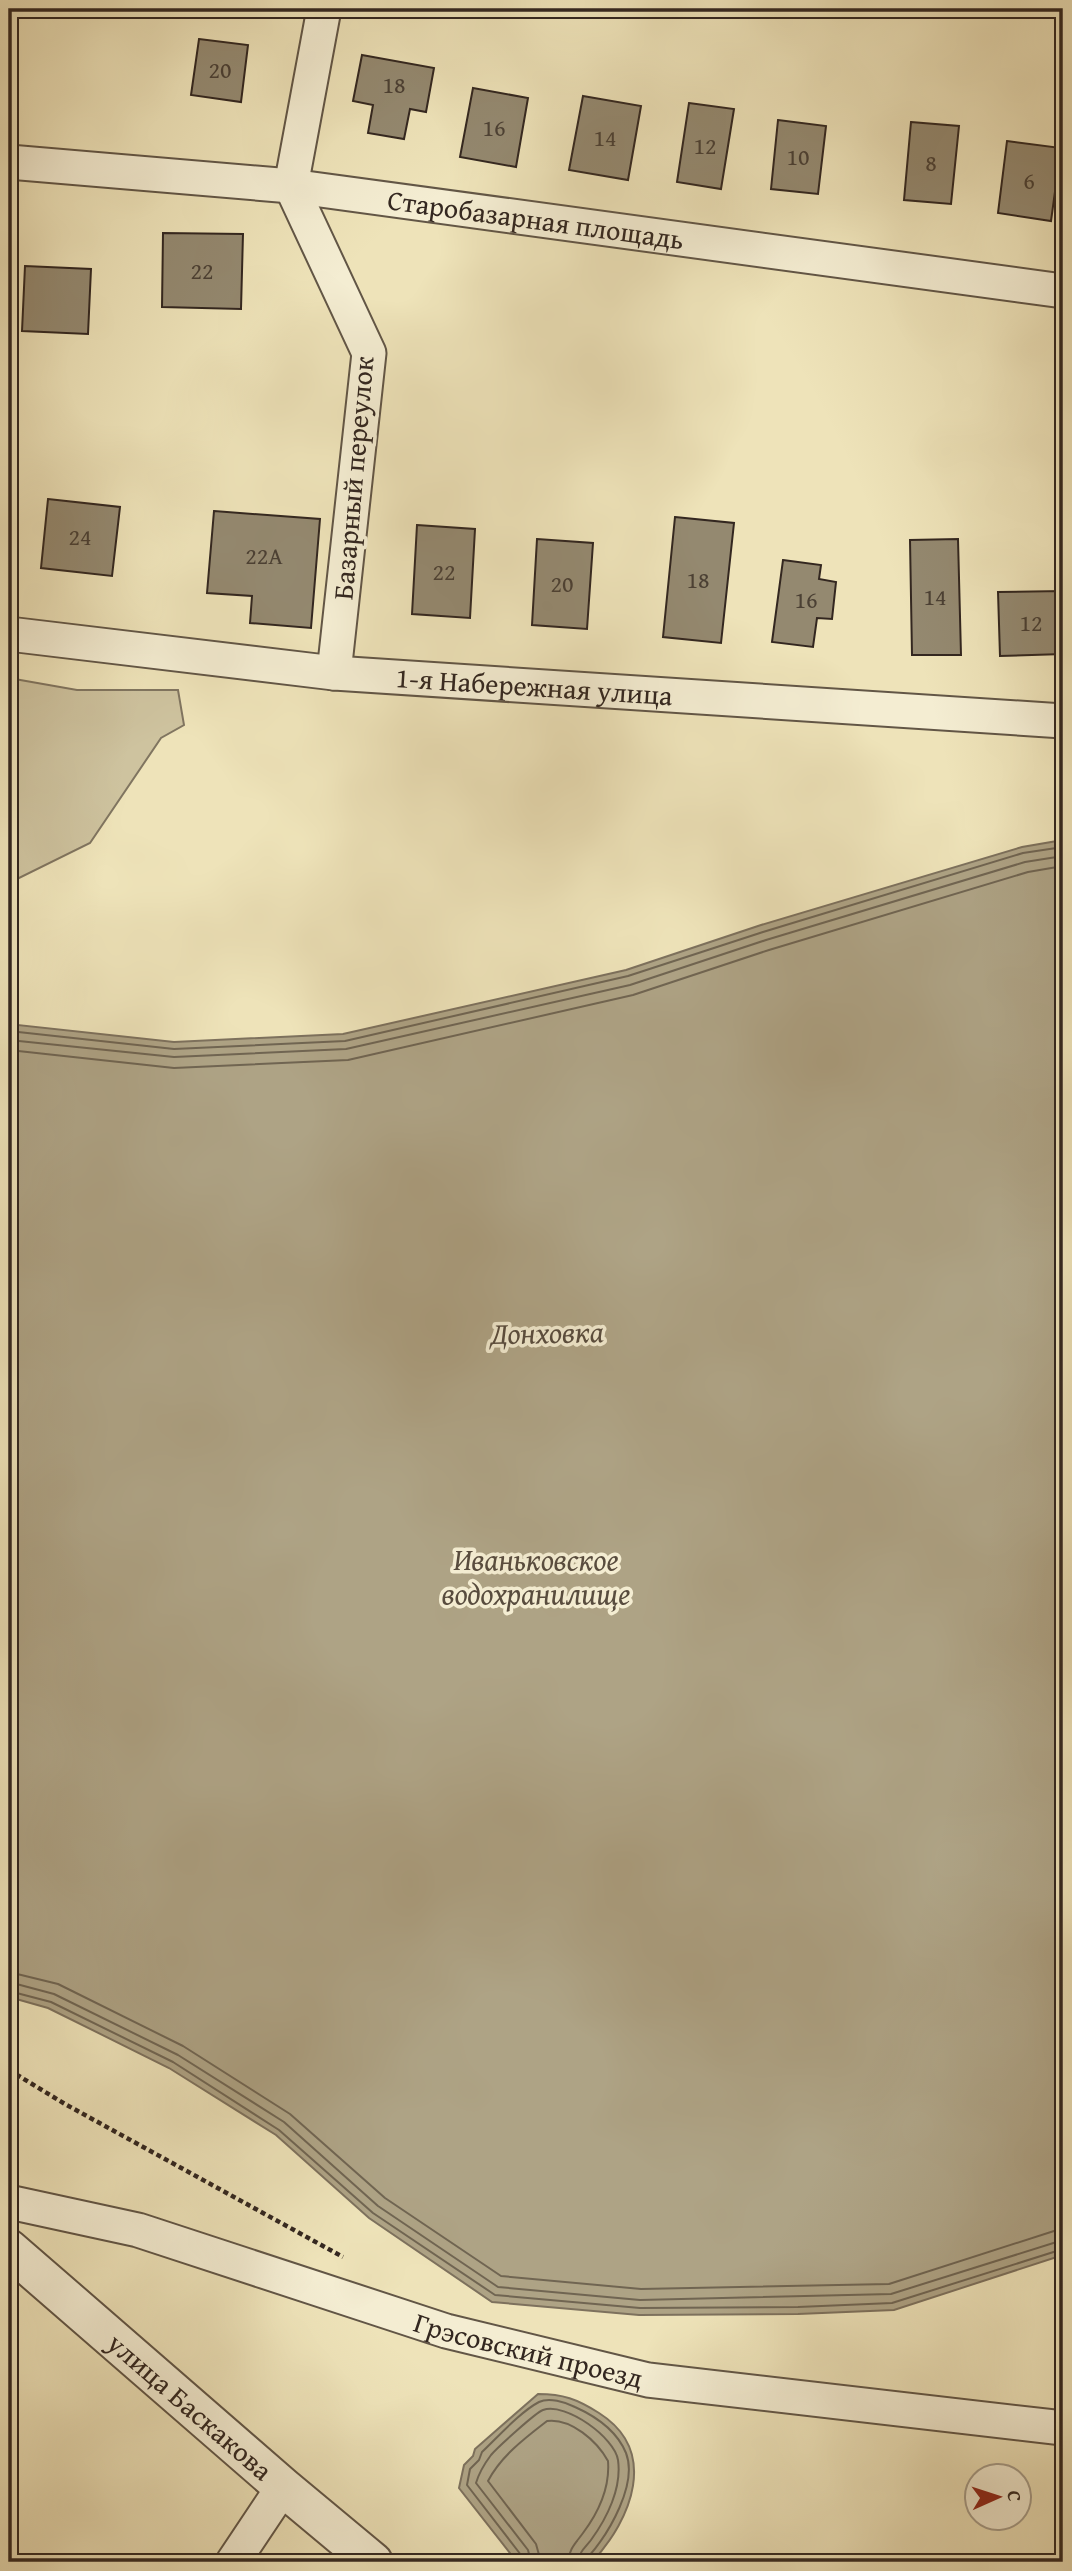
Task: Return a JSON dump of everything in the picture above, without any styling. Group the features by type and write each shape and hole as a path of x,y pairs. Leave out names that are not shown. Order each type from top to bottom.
{"street":[{"path":"291,186 324,9"},
{"name":"Старобазарная площадь","path":"9,163 291,186 1063,291"},
{"name":"Базарный переулок","path":"291,186 369,353 334,673"},
{"name":"1-я Набережная улица","path":"9,634 334,673 1063,721"},
{"name":"Грэсовский проезд","path":"9,2203 138,2230 446,2331 648,2380 1063,2428"},
{"name":"улица Баскакова","path":"9,2249 373,2562"},
{"path":"233,2562 283,2487"}],"path":[{"path":"9,2070 65,2104 345,2258"}],"shaded area":[{"path":"9,678 77,690 178,690 184,725 161,738 90,843 11,882 9,882"}],"water":[{"name":"Иваньковское водохранилище","path":"1063,840 1063,2255 894,2310 798,2314 639,2315 492,2302 369,2218 276,2135 169,2068 48,2008 9,1997 9,1024 174,1042 343,1034 626,970 761,925 1022,847"},
{"path":"538,2394 562,2396 591,2408 618,2429 629,2446 634,2466 628,2506 606,2545 592,2562 517,2562 459,2488 464,2465 473,2456 475,2449"}],"building":[{"path":"199,39 248,45 241,102 191,95"},
{"path":"362,55 434,68 426,112 410,109 404,139 368,133 373,105 353,101"},
{"path":"473,88 528,98 516,167 460,157"},
{"path":"583,96 641,106 628,180 569,170"},
{"path":"689,103 734,109 721,189 677,182"},
{"path":"778,120 826,126 818,194 771,189"},
{"path":"911,122 959,126 951,204 904,200"},
{"path":"1007,141 1061,148 1051,221 998,213"},
{"path":"163,233 243,234 241,309 162,307"},
{"path":"25,266 91,269 88,334 22,331"},
{"path":"48,499 120,507 112,576 41,568"},
{"path":"214,511 320,519 311,628 250,623 252,596 207,593"},
{"path":"675,517 734,523 721,643 663,637"},
{"path":"417,525 475,529 470,618 412,614"},
{"path":"537,539 593,543 587,629 532,625"},
{"path":"958,539 961,655 912,655 910,540"},
{"path":"783,560 821,565 819,579 836,582 832,619 817,618 813,647 772,642"},
{"path":"1063,591 1063,654 1000,656 998,592"}],"water label":[{"name":"Донховка","path":"547,1333"}]}
